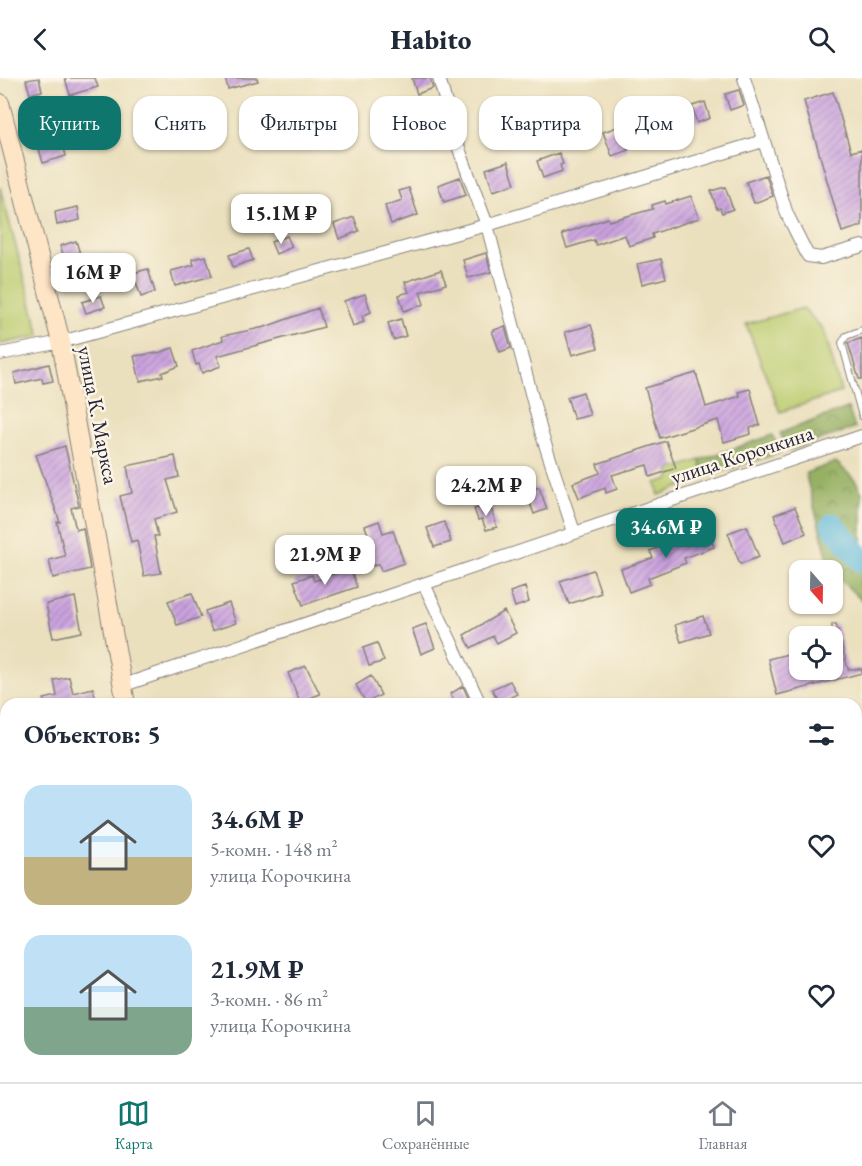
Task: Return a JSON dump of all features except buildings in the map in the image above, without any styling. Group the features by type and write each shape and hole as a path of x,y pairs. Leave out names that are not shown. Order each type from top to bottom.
{"main road":[{"name":"улица К. Маркса","path":"0,103 61,342 125,698"}],"street":[{"path":"439,78 458,146 487,225 543,435 574,532"},
{"path":"744,78 787,214 808,256 821,258 862,246"},
{"path":"0,354 61,342 487,225 763,141"},
{"name":"улица Корочкина","path":"124,685 425,586 574,532 862,436"},
{"path":"425,586 477,698"}],"lane":[{"path":"862,330 846,336 842,343 862,416"}],"green space":[{"path":"0,187 40,336 0,344"},
{"path":"803,308 824,330 841,392 780,412 746,324"},
{"path":"848,408 855,428 787,451 780,433"},
{"path":"773,435 780,453 705,477 700,460"},
{"path":"700,460 704,478 659,495 656,483 670,479 670,470"},
{"path":"836,462 855,480 862,493 862,601 843,582 843,560 828,560 806,473"}],"waterway":[{"path":"833,525 862,560"}]}
